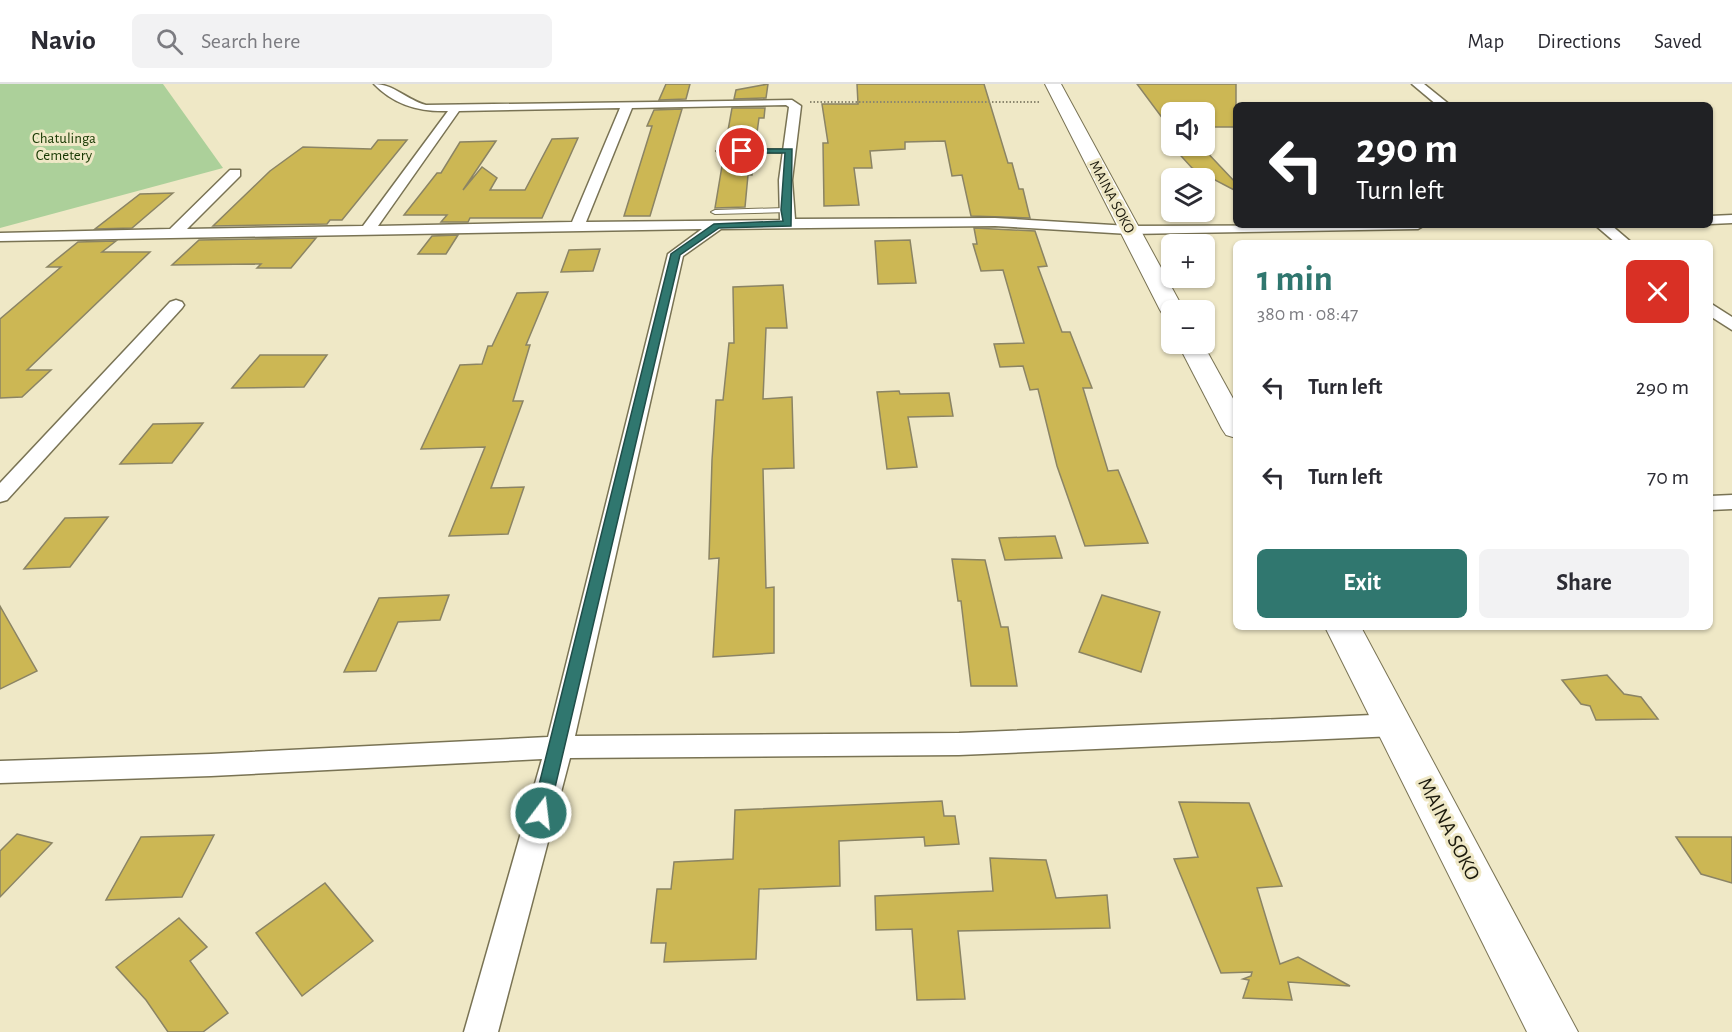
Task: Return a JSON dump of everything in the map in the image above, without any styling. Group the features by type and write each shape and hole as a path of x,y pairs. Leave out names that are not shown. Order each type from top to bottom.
{"street":[{"path":"379,84 410,104 455,109 627,106 689,102 788,102 795,106 788,154 787,217"},
{"path":"1417,84 1440,102"},
{"name":"MAINA SOKO","path":"1058,93 1167,300"},
{"path":"577,226 627,106"},
{"path":"369,228 455,109"},
{"path":"174,234 236,172"},
{"path":"0,237 369,228 649,225 716,219 787,217 995,222 1129,230 1245,228"},
{"path":"481,1032 559,747 676,254 716,219"},
{"path":"1713,220 1732,219"},
{"path":"649,225 676,254"},
{"path":"1606,228 1621,240"},
{"path":"0,495 176,305"},
{"path":"1713,310 1732,325"},
{"path":"1195,354 1233,423"},
{"path":"1713,502 1732,502"},
{"name":"MAINA SOKO","path":"1345,630 1553,1032"},
{"path":"0,772 212,765 559,747 959,744 1395,725"}],"lane":[{"path":"719,154 788,154"}],"path":[{"path":"788,102 1058,93"}],"green space":[{"name":"Chatulinga Cemetery","path":"0,84 163,84 223,168 0,228"}],"building":[{"path":"666,84 690,84 686,99 659,100"},
{"path":"768,84 766,98 734,99 736,90"},
{"path":"857,84 984,84 1008,163 1012,163 1019,189 1023,189 1030,218 971,216 962,175 952,176 945,141 905,142 905,149 870,151 872,168 854,168 859,205 824,206 823,143 828,143 822,104 858,104"},
{"path":"1137,84 1236,84 1233,127 1215,127 1215,102 1161,102 1161,116"},
{"path":"732,108 765,108 764,118 759,118 755,147 725,147"},
{"path":"682,109 650,216 624,216 652,126 647,126 654,110"},
{"path":"578,138 542,218 470,218 468,222 441,222 447,215 404,215 437,173 441,173 460,142 496,141 463,190 482,167 497,178 490,190 525,190 552,139"},
{"path":"378,140 407,140 342,220 330,220 327,224 213,226 270,171 303,147 371,149"},
{"path":"724,154 754,155 752,175 748,175 745,207 715,208"},
{"path":"1181,156 1210,156 1233,180 1233,189 1215,180 1215,168 1192,168"},
{"path":"173,193 132,228 95,229 140,194"},
{"path":"974,228 1035,231 1047,266 1038,267 1062,332 1070,332 1092,388 1083,388 1108,471 1118,470 1148,543 1085,546 1057,466 1038,389 1030,390 1023,366 1000,367 994,344 1024,343 1003,270 981,271 973,244 977,244"},
{"path":"458,235 446,254 418,254 432,236"},
{"path":"316,238 291,268 257,268 261,264 172,265 199,240"},
{"path":"910,240 916,283 878,284 875,241"},
{"path":"116,241 102,252 150,252 27,370 51,370 22,397 0,398 0,319 61,267 47,267 78,242"},
{"path":"600,249 593,271 561,272 569,250"},
{"path":"783,285 787,328 766,328 763,399 792,397 794,468 763,469 766,588 774,587 774,653 713,657 719,558 709,559 712,460 716,400 723,400 729,343 734,343 733,287"},
{"path":"548,292 526,345 530,345 513,401 523,401 491,488 524,487 508,534 449,536 485,447 421,449 460,365 482,364 488,346 492,346 517,293"},
{"path":"260,355 327,355 304,387 232,388"},
{"path":"899,391 900,394 949,393 953,416 908,417 917,467 887,469 877,392"},
{"path":"203,423 172,463 120,464 153,424"},
{"path":"108,517 70,567 24,569 65,518"},
{"path":"1055,536 1062,558 1005,560 999,538"},
{"path":"952,559 985,560 1001,627 1008,627 1017,686 971,686 961,601 958,601"},
{"path":"449,595 440,620 398,622 376,671 344,672 379,598"},
{"path":"1102,595 1160,612 1141,672 1079,652"},
{"path":"0,606 37,671 0,689"},
{"path":"1607,675 1624,694 1641,697 1658,719 1596,720 1590,706 1581,704 1562,680"},
{"path":"942,801 944,816 955,816 959,844 925,846 924,837 839,841 840,886 759,889 756,959 664,962 666,943 651,943 657,889 671,889 674,862 733,859 735,810"},
{"path":"1179,802 1249,803 1282,886 1257,888 1280,964 1298,957 1350,986 1288,982 1292,1000 1243,998 1249,980 1243,979 1251,976 1252,972 1221,973 1174,859 1198,857"},
{"path":"17,834 52,843 0,897 0,851"},
{"path":"214,835 182,897 106,900 141,837"},
{"path":"1676,837 1732,837 1732,883 1701,874"},
{"path":"990,858 1046,860 1056,898 1107,895 1110,928 958,931 965,999 917,1000 912,929 876,930 875,896 993,891"},
{"path":"325,883 373,941 302,996 256,933"},
{"path":"179,918 207,947 190,961 228,1013 203,1032 168,1032 146,1000 116,967"}],"route":[{"path":"541,813 559,747 676,254 717,225 788,224 785,210 789,151 742,151"}]}
